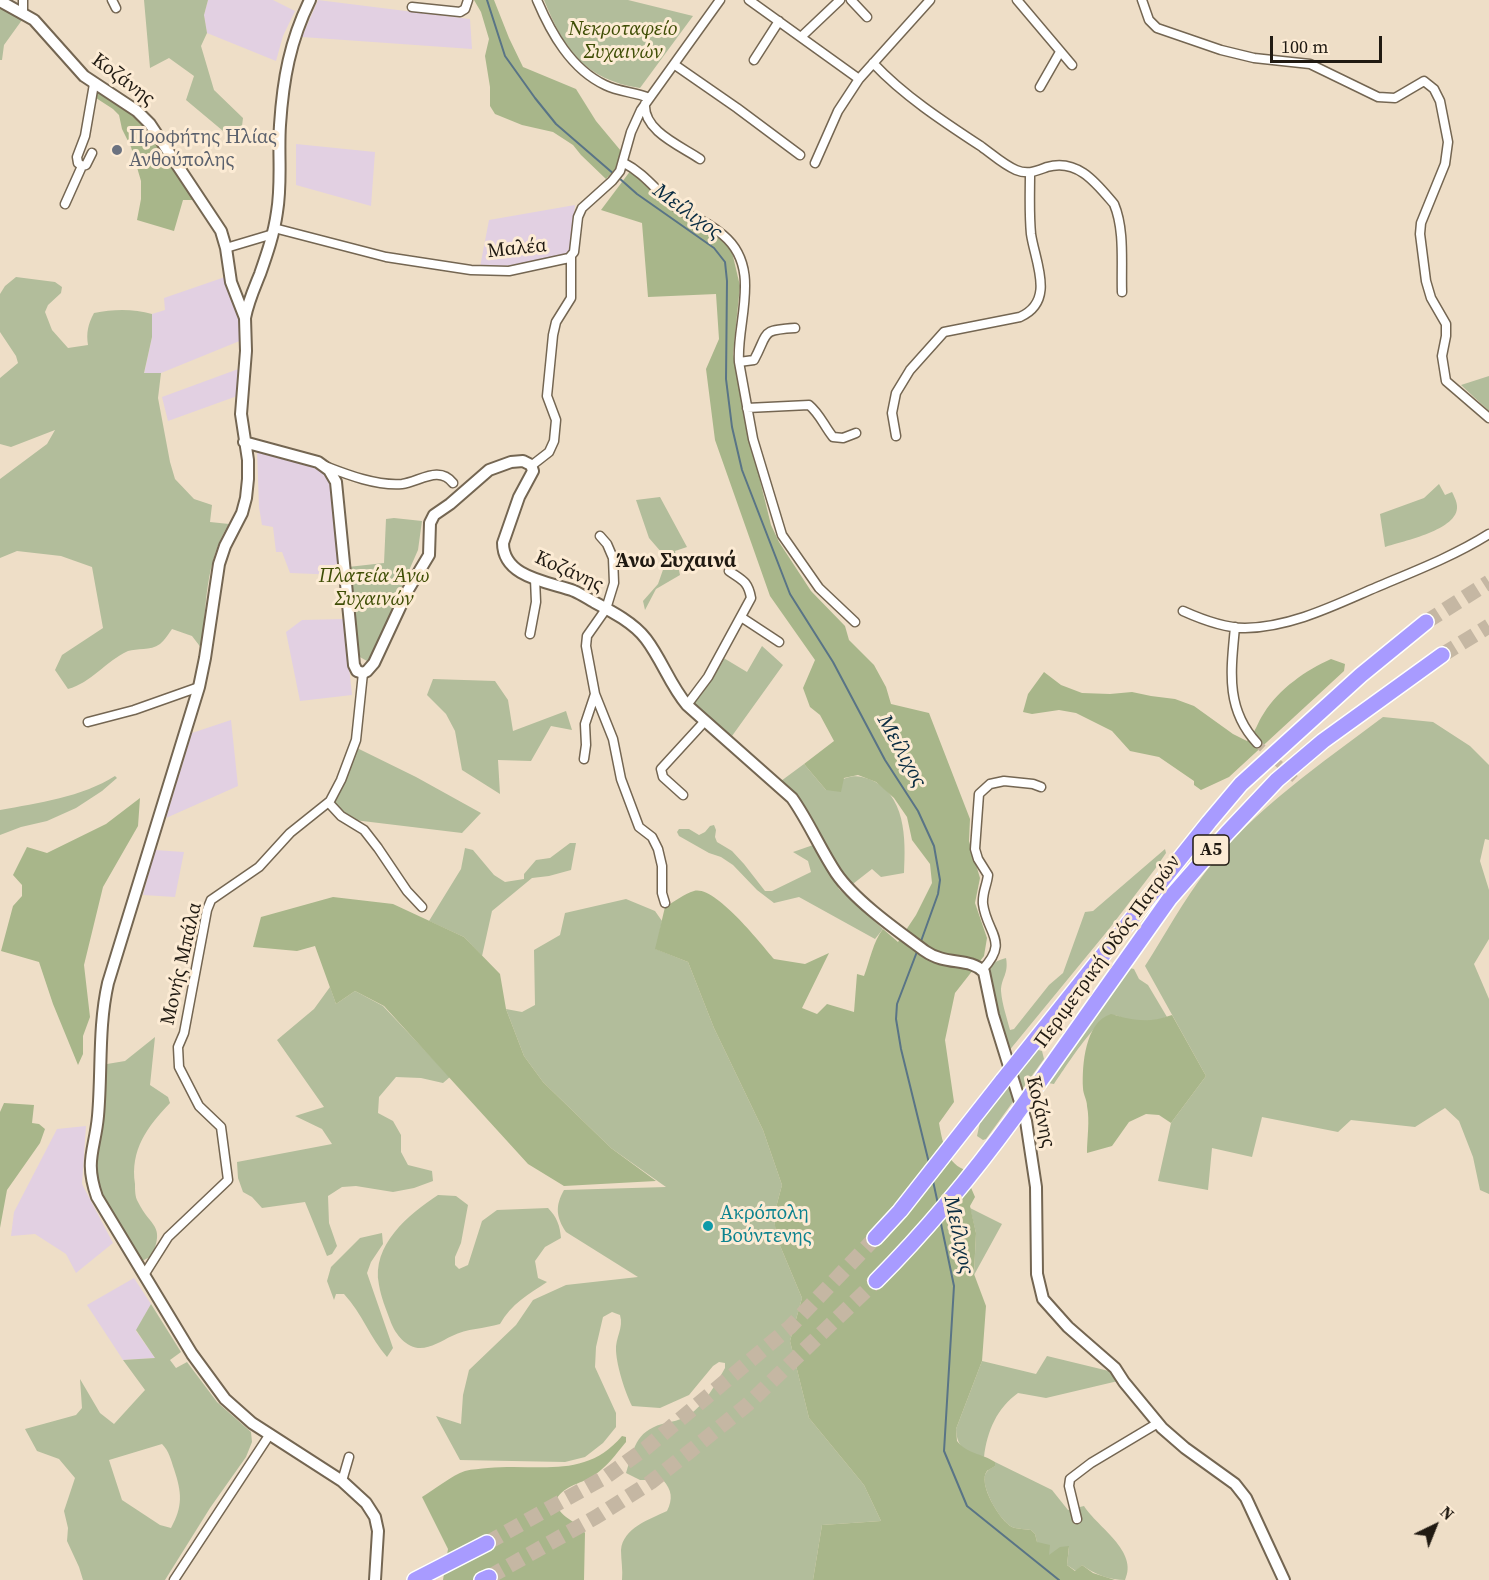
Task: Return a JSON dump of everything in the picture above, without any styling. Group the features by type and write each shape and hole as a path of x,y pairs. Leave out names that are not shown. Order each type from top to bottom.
{"highway":[{"name":"Περιμετρική Οδός Πατρών","path":"875,1238 888,1225 1117,935 1241,784 1369,668 1426,622"},
{"name":"Περιμετρική Οδός Πατρών","path":"876,1281 960,1189 1016,1115 1170,898 1220,840 1277,780 1323,741 1442,655"},
{"path":"415,1580 487,1543"}],"street":[{"path":"23,0 23,12"},
{"path":"245,318 274,231 280,188 280,126 287,64 294,38 310,0"},
{"path":"412,7 460,12 465,9 468,0"},
{"path":"537,0 557,39 587,75 607,86 647,101 646,116 654,127 700,159"},
{"name":"Μαλέα","path":"274,231 386,257 471,270 517,270 571,257 574,252 580,211 616,176 624,162 632,128 647,101 720,0"},
{"path":"749,0 859,79"},
{"path":"801,37 840,0"},
{"path":"851,0 867,17"},
{"path":"815,163 838,111 859,79 930,0"},
{"path":"1017,0 1072,65"},
{"path":"1142,0 1151,23 1157,28 1221,50 1254,58 1310,64 1378,97 1395,98 1424,81 1434,89 1442,109 1448,142 1445,164 1421,224 1420,234 1426,281 1431,298 1446,324 1442,356 1446,381 1489,418"},
{"name":"Κοζάνης","path":"0,1 23,12 40,26 80,72 94,84 137,111 150,124 218,224 226,248 231,282 245,318 246,364 241,414 249,473 246,498 240,519 225,546 219,564 199,687 108,983 102,1015 98,1117 89,1167 97,1197 218,1391 241,1415 342,1481 366,1503 377,1523 375,1580"},
{"path":"754,60 779,21"},
{"path":"1040,87 1060,51"},
{"path":"873,63 894,82 965,136 1014,170 1030,173 1056,166 1082,170 1114,204 1120,226 1122,292"},
{"path":"675,65 800,155"},
{"path":"82,166 78,163 77,157 85,136 94,84"},
{"path":"66,204 82,166 88,164 92,153"},
{"path":"624,162 641,174 679,210 698,218 723,235 736,250 744,275 745,290 738,351 739,362 753,439 782,535 819,588 855,622"},
{"path":"896,436 892,413 896,393 910,370 944,332 1020,317 1029,312 1040,296 1041,279 1031,234 1030,173"},
{"path":"226,248 274,231"},
{"path":"325,466 332,473 336,482 354,665 356,670 363,673 374,663 408,590 429,555 431,521 434,515 489,470 515,461 527,462 531,466 549,452 555,436 556,418 547,396 553,335 556,322 571,298 571,257"},
{"path":"739,362 754,360 765,335 770,331 795,328"},
{"path":"747,408 809,405 818,412 833,437 843,438 856,433"},
{"path":"244,442 309,459 368,480 388,484 411,482 435,475 443,475 453,483"},
{"name":"Κοζάνης","path":"531,466 533,471 510,519 503,545 510,561 525,574 574,591 629,623 646,638 674,688 687,705 792,798 845,885 906,937 936,958 971,964 982,970 987,979 991,1008 1028,1128 1036,1187 1037,1274 1043,1299 1060,1318 1115,1368 1158,1423 1185,1448 1235,1484 1246,1498 1284,1580"},
{"path":"1183,611 1206,621 1235,627 1277,624 1317,612 1442,560 1489,534"},
{"path":"600,536 611,551 615,567 614,583 606,609 587,636 586,646 595,694 611,732 620,774 639,827 652,837 657,847 662,866 661,890 665,903"},
{"path":"687,705 712,670 751,598 749,588 744,581 729,571"},
{"path":"530,634 536,602 535,579"},
{"path":"741,616 779,642"},
{"path":"1235,627 1232,672 1234,702 1242,723 1257,743"},
{"name":"Μονής Μπάλα","path":"144,1275 168,1237 228,1180 221,1127 199,1106 178,1058 178,1047 183,1033 207,910 211,900 259,867 290,833 328,803 341,780 356,740 363,673"},
{"path":"88,722 134,710 199,687"},
{"path":"584,759 585,724 595,694"},
{"path":"683,795 663,777 661,770 705,721"},
{"path":"982,970 993,957 997,941 988,922 983,902 988,875 975,849 978,798 984,789 1000,781 1018,781 1041,787"},
{"path":"328,803 341,816 364,830 407,891 422,907"},
{"path":"1077,1519 1069,1486 1070,1479 1091,1463 1158,1423"},
{"path":"174,1580 270,1434"},
{"path":"342,1481 349,1457"}],"shaded area":[{"path":"208,0 273,0 295,11 283,36 276,61 207,33 204,15"},
{"path":"318,0 470,19 472,49 302,37"},
{"path":"296,144 375,152 371,206 296,185"},
{"path":"575,205 570,253 521,265 480,267 489,220"},
{"path":"225,277 237,309 242,340 161,373 144,374 152,337 152,314 165,310 164,298"},
{"path":"241,368 240,395 168,421 162,397"},
{"path":"257,450 323,469 330,479 340,575 290,573 282,552 276,552 273,527 262,525"},
{"path":"344,619 352,695 300,701 286,632 302,620"},
{"path":"231,720 238,786 166,818 192,733"},
{"path":"155,850 184,852 175,897 143,895"},
{"path":"86,1126 82,1184 113,1243 76,1273 66,1254 35,1234 11,1236 14,1212 57,1129"},
{"path":"134,1278 151,1304 136,1331 155,1358 123,1360 87,1305"}],"green space":[{"path":"144,0 208,0 204,15 207,33 201,46 214,90 243,118 241,134 235,141 186,100 194,76 169,58 150,68"},
{"path":"474,0 494,0 523,67 576,89 596,121 621,151 617,167 606,179 573,145 553,132 522,125 495,114 490,106 490,87 485,56 489,39 481,12"},
{"name":"Νεκροταφείο Συχαινών","path":"544,0 628,0 693,16 640,88 605,78 591,70 579,59 560,33"},
{"path":"0,8 22,20 4,45 2,60 0,60"},
{"path":"97,92 133,112 144,121 197,200 183,200 174,231 137,220 141,199 141,181 131,147 122,129 119,115 96,98"},
{"path":"631,170 719,236 732,252 740,286 733,354 771,525 779,542 811,591 845,626 849,640 874,665 886,687 891,704 929,713 970,819 969,841 980,878 975,903 987,938 984,956 955,993 945,1040 954,1102 939,1123 946,1150 952,1161 963,1169 975,1197 970,1206 976,1233 974,1274 986,1306 982,1361 956,1429 957,1441 970,1451 995,1462 995,1466 987,1471 985,1484 996,1510 1007,1523 1014,1528 1031,1530 1037,1542 1050,1545 1049,1555 1060,1547 1069,1546 1067,1565 1075,1571 1082,1565 1093,1573 1115,1580 813,1580 822,1525 881,1521 864,1485 809,1418 790,1341 802,1298 776,1236 774,1215 782,1185 763,1130 714,1028 688,962 655,949 665,907 690,892 703,892 714,897 737,917 774,959 805,964 829,953 802,1008 817,1014 827,1004 854,1012 857,974 864,976 874,945 883,929 898,942 916,915 932,883 930,864 912,840 907,817 894,798 876,782 858,775 844,778 841,792 826,790 804,764 834,741 820,715 810,707 803,688 815,660 770,596 715,440 706,369 719,339 716,294 648,297 642,223 601,210"},
{"path":"16,277 55,282 62,287 61,293 48,305 45,312 52,330 68,348 88,345 88,329 94,313 124,310 152,314 152,337 144,373 161,373 158,398 175,479 194,499 212,505 210,522 229,524 215,553 211,569 202,649 192,636 172,629 160,644 152,648 128,651 84,682 68,689 55,670 62,655 103,628 92,567 61,556 17,551 0,558 0,479 47,444 55,430 11,447 0,444 0,378 18,363 0,332 0,294 5,286"},
{"path":"1489,376 1489,411 1461,385"},
{"path":"1439,484 1445,495 1452,492 1457,506 1449,522 1416,538 1385,547 1380,514 1424,498"},
{"path":"660,497 687,547 675,551 680,575 656,589 645,610 643,601 658,584 665,564 662,553 649,538 636,500"},
{"name":"Πλατεία Άνω Συχαινών","path":"386,519 422,521 418,550 370,659 367,661 358,656 348,567 384,563"},
{"path":"762,646 783,665 732,736 693,705 695,698 722,657 747,672"},
{"path":"1331,659 1345,664 1344,671 1229,777 1201,790 1194,785 1194,781 1159,757 1130,751 1112,731 1076,713 1059,710 1032,714 1023,712 1028,694 1044,672 1061,685 1082,693 1132,692 1175,699 1194,706 1233,734 1247,741 1270,704 1285,688"},
{"path":"433,679 495,681 508,700 513,731 566,711 572,730 551,726 531,761 498,760 500,794 462,770 455,731 446,714 427,695"},
{"path":"1383,717 1433,722 1470,746 1489,765 1489,840 1485,839 1480,861 1489,890 1489,939 1474,964 1489,999 1489,1194 1480,1190 1473,1157 1459,1121 1445,1108 1415,1127 1351,1120 1338,1132 1262,1117 1252,1157 1212,1148 1208,1190 1158,1181 1171,1123 1206,1076 1145,966 1190,893 1207,870 1246,827 1290,788"},
{"path":"357,748 481,813 462,833 354,820 347,817 332,803"},
{"path":"804,764 826,790 843,779 858,776 881,786 890,795 897,806 904,832 904,873 881,877 872,869 849,887 781,781"},
{"path":"115,776 117,778 102,791 76,808 47,821 0,835 0,810 74,794"},
{"path":"140,798 138,826 103,887 84,965 90,1017 83,1036 83,1054 78,1065 39,962 1,951 13,906 22,896 22,885 13,875 27,847 47,853 106,824"},
{"path":"714,825 717,842 732,851 765,891 772,891 811,872 808,861 793,852 816,844 839,889 883,929 875,939 799,897 774,903 757,890 733,865 679,836 677,832 679,829 689,829 699,835"},
{"path":"570,843 576,843 571,870 532,878 492,911 482,956 464,937 429,921 461,869 465,848 473,850 494,875 505,882 524,879 524,874 536,860 550,858"},
{"path":"1165,849 1166,853 1155,869 1109,929 1008,1052 988,971 991,966 1006,958 1001,987 1003,1006 1010,1030 1014,1029 1049,985 1063,973 1085,912 1093,911"},
{"path":"333,897 393,904 464,937 500,974 506,1009 524,1056 543,1082 611,1148 656,1181 564,1186 528,1164 384,1006 355,991 336,1004 315,946 297,951 253,947 261,917"},
{"path":"626,899 655,911 662,921 656,949 688,962 714,1028 763,1130 782,1185 774,1215 776,1236 802,1298 790,1341 809,1418 864,1485 881,1521 822,1525 813,1580 622,1580 623,1542 638,1525 667,1511 671,1499 670,1491 663,1480 640,1480 626,1473 637,1442 653,1427 676,1421 694,1411 714,1387 725,1368 725,1363 719,1362 713,1366 689,1395 660,1408 632,1406 617,1357 620,1315 612,1312 603,1317 596,1347 595,1367 616,1413 616,1427 603,1443 585,1457 565,1462 460,1460 436,1416 461,1424 463,1395 469,1370 516,1325 533,1300 566,1285 638,1277 566,1232 560,1221 559,1201 564,1190 666,1187 611,1148 543,1082 524,1056 506,1009 522,1012 535,1005 534,950 560,935 565,913"},
{"path":"1130,968 1134,969 1139,979 1148,985 1167,1017 1147,1021 1131,1020 1115,1015 1107,1017 1082,1044 1054,1084 1048,1083"},
{"path":"330,987 336,1004 355,991 383,1006 450,1077 443,1083 421,1078 396,1077 379,1097 378,1113 393,1121 401,1135 401,1152 408,1165 432,1171 433,1181 393,1192 356,1186 342,1187 328,1196 329,1223 337,1246 332,1254 327,1256 305,1202 262,1208 252,1197 243,1192 238,1178 237,1162 332,1144 322,1129 295,1116 324,1107 277,1040 314,1009"},
{"path":"1111,1014 1142,1020 1172,1015 1206,1076 1171,1123 1159,1115 1146,1114 1129,1122 1112,1146 1087,1153 1088,1118 1083,1088 1083,1068 1090,1035 1102,1019"},
{"path":"155,1037 150,1085 168,1097 170,1103 148,1130 135,1160 136,1198 157,1232 156,1246 152,1256 142,1261 105,1202 97,1167 103,1075 107,1064 125,1061"},
{"path":"1035,1049 1042,1051 1044,1059 983,1140 977,1136 980,1122"},
{"path":"4,1103 34,1105 32,1123 39,1124 45,1129 40,1143 7,1190 0,1228 0,1112"},
{"path":"438,1195 456,1196 468,1205 461,1243 455,1257 455,1265 459,1269 468,1265 482,1221 497,1210 548,1208 558,1222 561,1238 545,1247 535,1261 538,1278 547,1282 515,1305 500,1324 464,1331 431,1346 418,1348 400,1338 394,1329 381,1294 378,1270 381,1257 395,1232 415,1211"},
{"path":"970,1208 1002,1224 974,1275 976,1233"},
{"path":"382,1233 383,1244 371,1262 367,1273 393,1348 387,1357 344,1294 336,1294 334,1300 327,1281 331,1267 360,1238"},
{"path":"151,1304 181,1352 170,1360 176,1368 187,1362 217,1402 251,1432 252,1442 246,1457 210,1508 165,1580 83,1580 67,1541 68,1528 64,1511 75,1478 59,1459 37,1451 25,1429 76,1415 82,1408 80,1379 100,1413 114,1424 145,1390 123,1360 155,1358 136,1330","holes":["162,1444 172,1462 180,1492 178,1513 171,1528 160,1525 122,1500 109,1460"]},
{"path":"1047,1356 1113,1372 1118,1381 1046,1398 1018,1393 1004,1406 994,1421 984,1457 964,1449 958,1441 956,1429 982,1361 1036,1374"},
{"path":"622,1436 626,1437 626,1442 607,1464 593,1476 562,1492 555,1502 562,1513 585,1533 584,1580 443,1580 448,1549 422,1497 454,1476 468,1470 560,1467 577,1464 593,1459 608,1450"},
{"path":"995,1462 1052,1490 1068,1510 1084,1506 1122,1549 1128,1569 1125,1580 1102,1576 1082,1565 1076,1571 1067,1565 1069,1547 1049,1556 1037,1542 1031,1530 1014,1528 1007,1524 992,1504 986,1488 985,1475 995,1466"}],"waterway":[{"name":"Μείλιχος","path":"487,0 505,56 535,98 556,124 615,175"},
{"name":"Μείλιχος","path":"619,178 637,194 714,248 725,262 727,281 726,379 732,427 742,470 790,594 833,662 885,760 918,811 934,846 940,880 938,894 920,944"},
{"name":"Μείλιχος","path":"918,949 897,1004 896,1019 901,1049 929,1163"},
{"name":"Μείλιχος","path":"933,1181 938,1204"},
{"name":"Μείλιχος","path":"940,1219 954,1286 944,1451 967,1506 1059,1580"}],"tunnel":[{"path":"1426,622 1489,582"},
{"path":"1442,655 1489,626"},
{"path":"1257,743 1295,779"},
{"path":"487,1543 607,1476 646,1448 790,1327 875,1238"},
{"path":"489,1577 596,1517 651,1482 747,1405 876,1281"}],"place":[{"name":"Προφήτης Ηλίας Ανθούπολης","path":"117,150"},
{"name":"Ακρόπολη Βούντενης","path":"708,1226"}],"district":[{"name":"Άνω Συχαινά","path":"676,562"}]}
